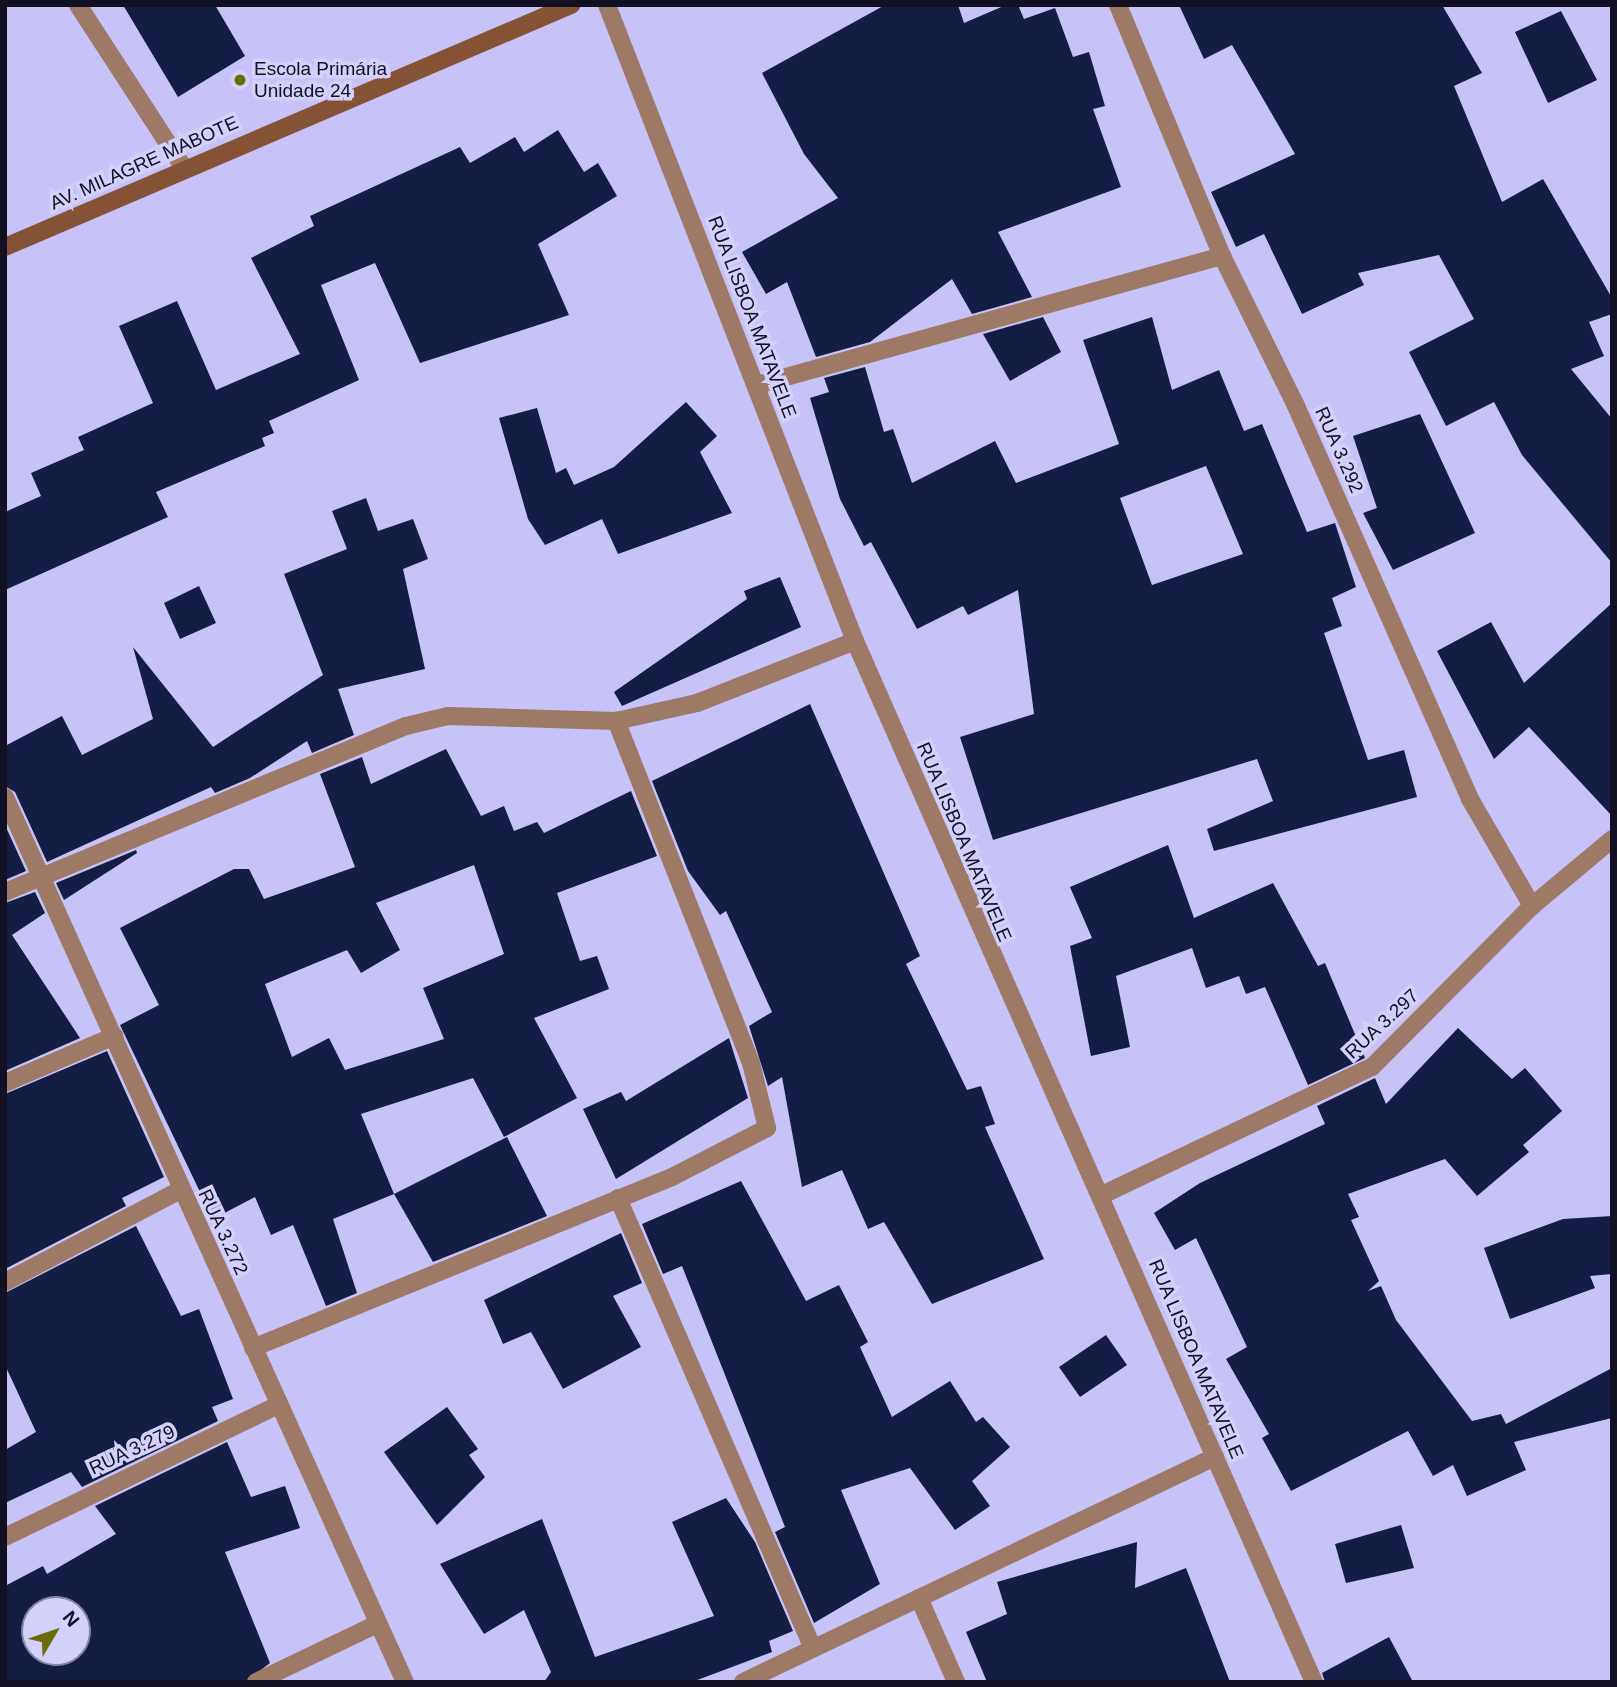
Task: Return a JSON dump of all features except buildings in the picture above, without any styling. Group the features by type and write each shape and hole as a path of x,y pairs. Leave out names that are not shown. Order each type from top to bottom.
{"street":[{"path":"78,5 184,168"},
{"name":"AV. MILAGRE MABOTE","path":"5,247 184,168 571,5"},
{"name":"RUA LISBOA MATAVELE","path":"607,5 855,641 982,938 1102,1195 1314,1682"},
{"name":"RUA 3.292","path":"1118,5 1222,256 1296,406 1470,799 1532,905"},
{"path":"757,385 1222,256"},
{"path":"5,892 406,726 448,716 616,721 697,703 855,641"},
{"path":"253,1348 618,1198 758,1136 768,1119 700,928 616,721"},
{"name":"RUA 3.272","path":"5,797 180,1190 405,1682"},
{"name":"RUA 3.297","path":"1102,1195 1372,1067 1532,905 1612,839"},
{"path":"5,1083 114,1037"},
{"path":"5,1283 180,1190"},
{"path":"618,1198 813,1648"},
{"name":"RUA 3.279","path":"5,1537 278,1405"},
{"path":"744,1682 1215,1457"},
{"path":"919,1598 956,1682"},
{"path":"256,1682 377,1624"}],"place":[{"name":"Escola Primária Unidade 24","path":"240,80"}]}
